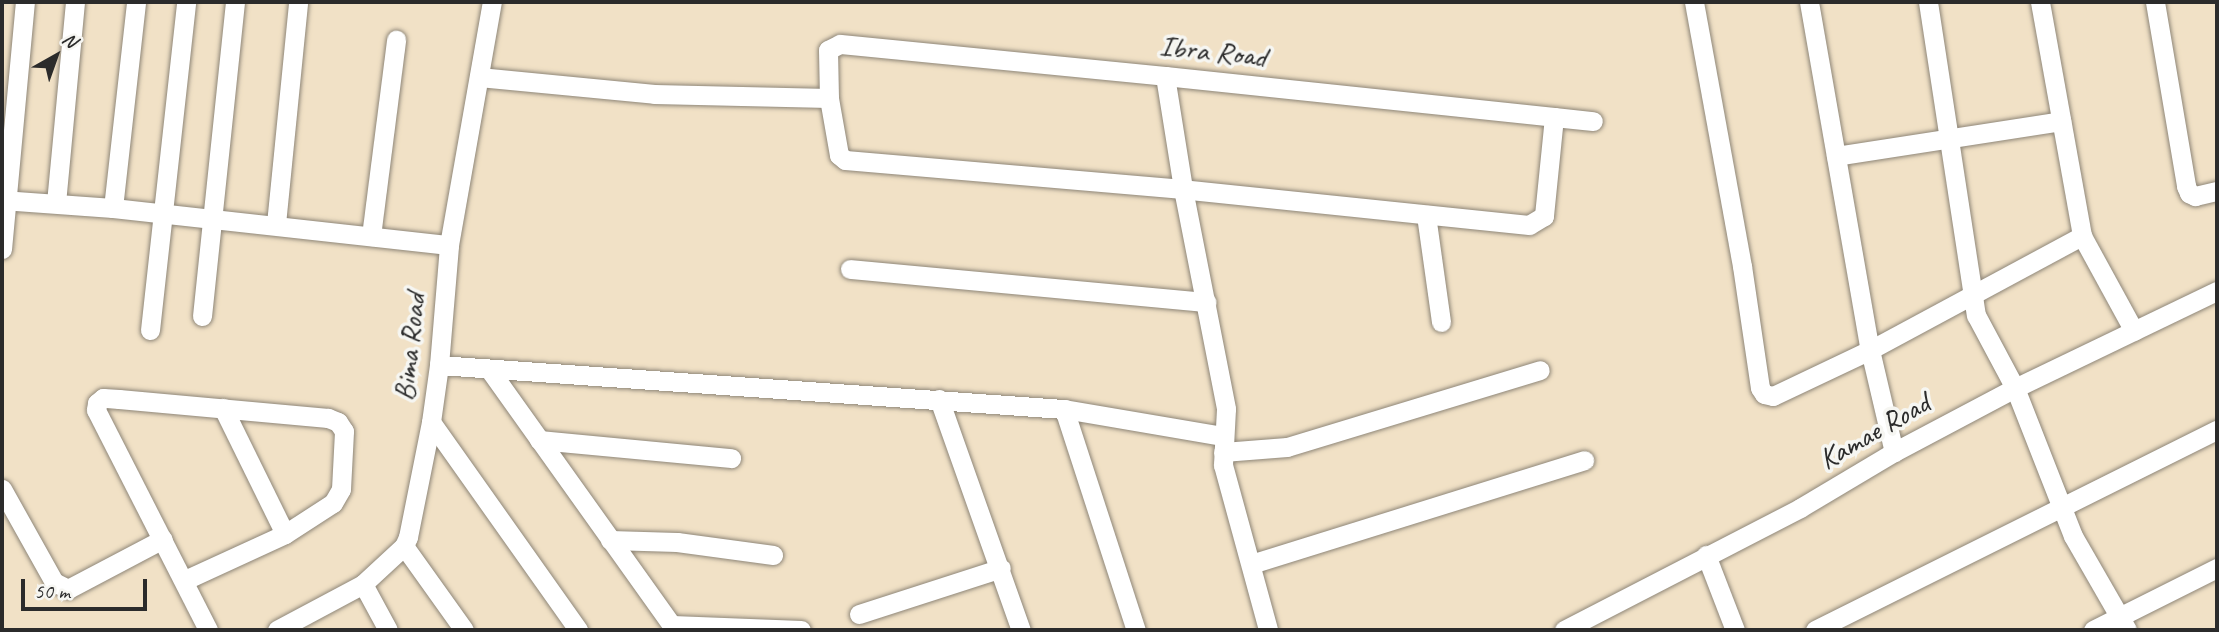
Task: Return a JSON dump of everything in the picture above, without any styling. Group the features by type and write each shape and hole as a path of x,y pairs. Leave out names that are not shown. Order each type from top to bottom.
{"street":[{"path":"2,249 4,200 25,2"},
{"path":"56,203 75,2"},
{"path":"113,208 136,2"},
{"path":"150,330 186,2"},
{"path":"202,316 235,2"},
{"path":"276,225 298,2"},
{"name":"Bima Road","path":"404,546 411,527 431,422 450,245 492,2"},
{"path":"1694,2 1742,266 1760,388 1764,394 1773,397 1870,350 1973,297 2082,236"},
{"path":"1809,2 1870,350 1894,452"},
{"path":"1927,2 1979,323 2015,388 2062,509 2122,624"},
{"path":"2040,2 2082,236 2134,331"},
{"path":"2155,2 2186,186 2189,192 2196,196 2217,191"},
{"path":"371,236 396,40"},
{"name":"Ibra Road","path":"829,98 828,50 840,44 1593,121"},
{"path":"1165,76 1183,189 1226,409 1222,444 1227,481 1268,630"},
{"path":"479,77 654,94 829,98 839,155 845,160 1183,189 1529,225 1544,216 1554,117"},
{"path":"1836,156 2061,121"},
{"path":"4,200 163,213 450,245"},
{"path":"1426,215 1441,322"},
{"path":"850,269 1206,302"},
{"name":"Kamae Road","path":"1564,630 1800,508 1894,452 2015,388 2217,291"},
{"path":"439,365 1065,409 1222,444 1267,450 1325,438 1540,370"},
{"path":"489,369 673,628 801,630"},
{"path":"185,580 285,534 320,514 333,503 341,489 344,431 338,422 328,418 103,398 97,403 96,410 185,580 208,630"},
{"path":"939,399 1021,630"},
{"path":"223,408 285,534"},
{"path":"1065,409 1136,630"},
{"path":"431,422 578,630"},
{"path":"1815,630 2217,430"},
{"path":"539,440 730,458"},
{"path":"1251,564 1584,460"},
{"path":"2,489 54,582 68,589 163,539"},
{"path":"610,540 677,542 773,555"},
{"path":"277,630 363,584 404,546 464,630"},
{"path":"1706,555 1735,630"},
{"path":"859,614 1001,568"},
{"path":"2093,630 2122,624 2217,568"},
{"path":"363,584 388,630"}]}
